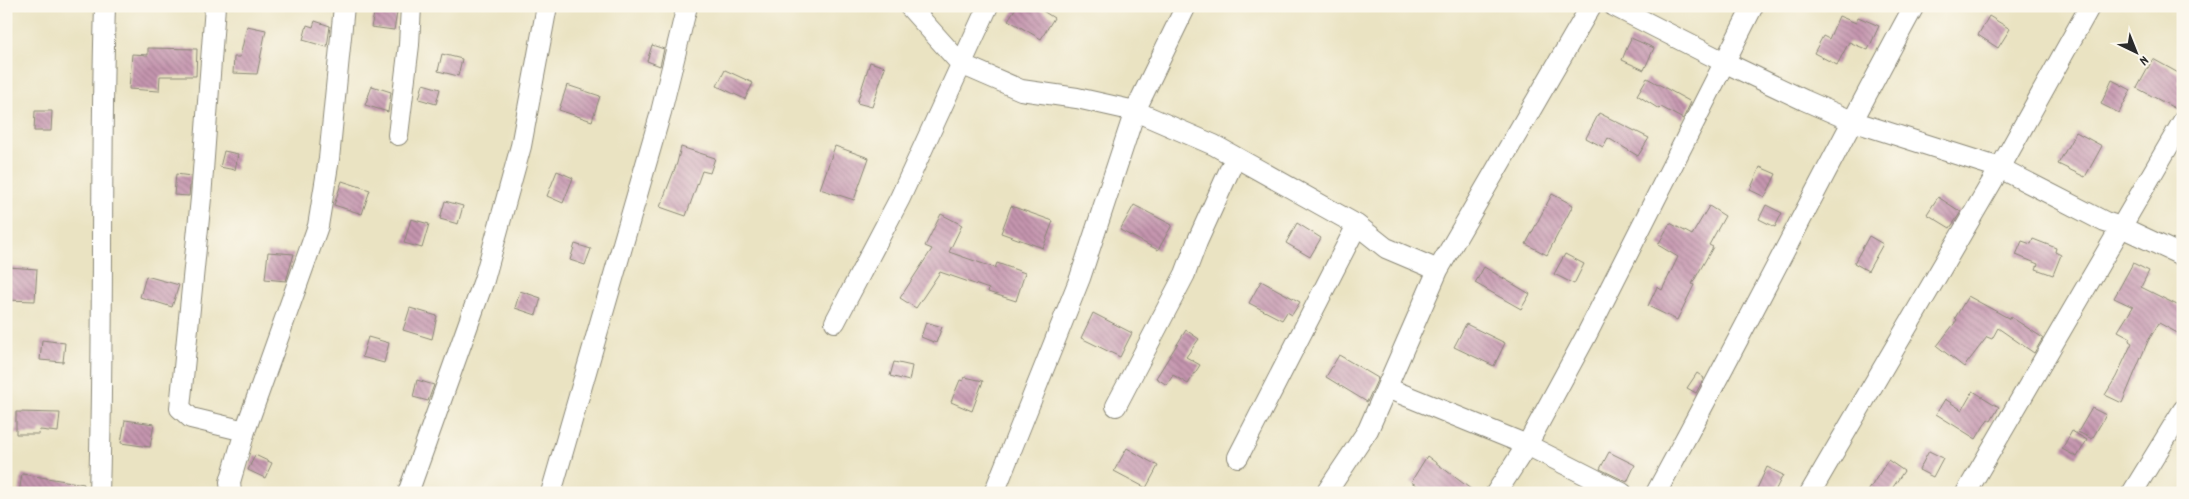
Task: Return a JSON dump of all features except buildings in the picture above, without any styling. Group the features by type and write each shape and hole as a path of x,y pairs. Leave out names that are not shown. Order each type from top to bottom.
{"street":[{"path":"98,493 102,380 103,76 106,6"},
{"path":"216,6 201,198 180,408 191,418 245,431"},
{"path":"231,493 230,482 245,431 318,226 329,159 344,6"},
{"path":"398,135 409,45 411,6"},
{"path":"408,493 484,280 521,146 547,6"},
{"path":"551,493 661,112 687,6"},
{"path":"909,6 960,64 1022,90 1077,98 1135,111 1214,145 1357,225 1386,248 1438,270"},
{"path":"834,322 900,198 988,6"},
{"path":"994,493 1080,278 1135,111 1186,6"},
{"path":"1326,493 1368,430 1438,270 1591,6"},
{"path":"1614,6 1726,63 1852,121 2000,168 2104,222 2121,227 2183,256"},
{"path":"1496,493 1527,445 1586,336 1726,63 1753,6"},
{"path":"1656,493 1709,397 1852,121 1914,6"},
{"path":"1810,493 2000,168 2090,6"},
{"path":"1966,493 2183,121"},
{"path":"1116,406 1186,274 1197,242 1235,158"},
{"path":"1238,457 1357,225"},
{"path":"1387,388 1527,445 1622,493"},
{"path":"2132,493 2183,410"}]}
